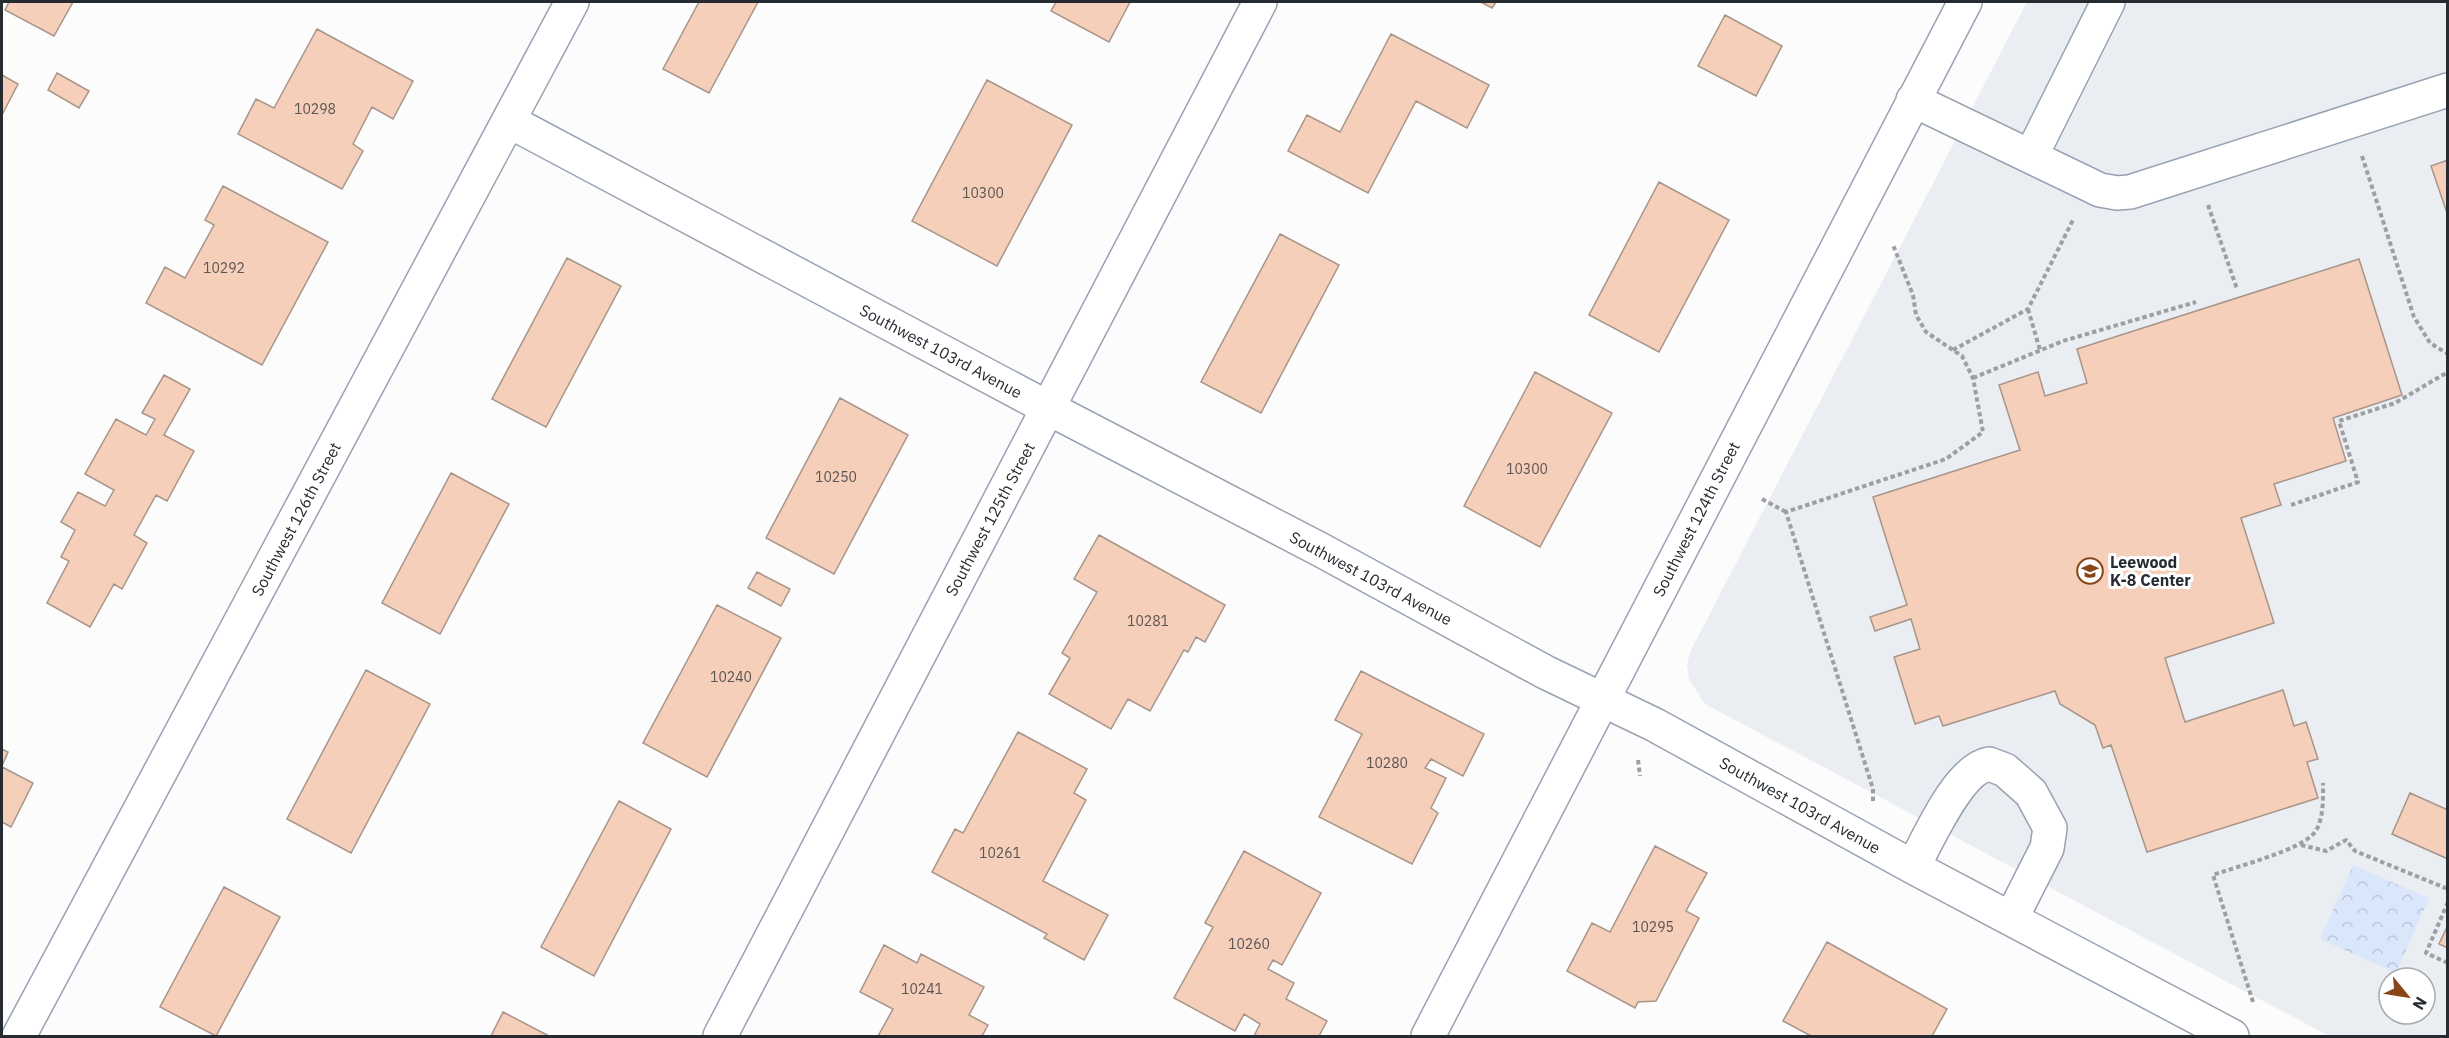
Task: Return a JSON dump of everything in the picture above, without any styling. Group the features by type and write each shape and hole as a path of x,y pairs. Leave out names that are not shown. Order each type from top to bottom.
{"street":[{"name":"Southwest 126th Street","path":"19,1036 572,2"},
{"name":"Southwest 125th Street","path":"720,1036 1260,2"},
{"name":"Southwest 124th Street","path":"1428,1036 1965,2"},
{"path":"2031,156 2108,2"},
{"path":"1913,100 2100,190 2117,193 2130,192 2448,90"},
{"name":"Southwest 103rd Avenue","path":"509,121 1048,408 1321,550 1545,672 1655,725 1913,867 2232,1036"},
{"path":"1913,867 1947,806 1974,770 1989,764 2005,770 2031,793 2050,828 2047,848 2011,919"}],"path":[{"path":"2360,150 2414,317 2430,343 2448,354"},
{"path":"1953,350 2028,309 2091,185"},
{"path":"2206,200 2237,289"},
{"path":"1762,500 1786,512 1946,459 1983,432 1972,378 1962,356 1926,332 1916,315 1913,295 1893,245"},
{"path":"1972,378 2063,341 2196,302"},
{"path":"2028,309 2040,350"},
{"path":"2291,505 2358,482 2339,421 2395,404 2448,372"},
{"path":"1786,512 1873,789 1873,801"},
{"path":"1638,756 1640,776"},
{"path":"2253,1002 2213,874 2301,844 2315,832 2323,807 2323,783"},
{"path":"2301,844 2326,850 2346,840 2355,851 2448,889"},
{"path":"2448,902 2426,953 2448,963"}],"shaded area":[{"name":"Leewood K-8 Center","path":"2027,2 2447,2 2447,1036 2329,1036 1705,704 1689,679 1687,664 1690,652"}],"green space":[{"path":"2353,865 2429,898 2399,966 2380,966 2320,939"}],"building":[{"path":"9,2 73,2 54,36 5,10"},
{"path":"699,2 758,2 709,93 663,69"},
{"path":"1056,2 1130,2 1109,42 1051,11"},
{"path":"1481,2 1496,2 1492,8"},
{"path":"1725,15 1782,46 1756,96 1698,66"},
{"path":"317,29 413,81 393,119 372,107 353,144 363,151 342,189 238,134 256,99 274,108"},
{"path":"1391,34 1489,85 1467,128 1416,101 1368,193 1288,151 1307,115 1340,132"},
{"path":"57,73 89,91 79,108 48,90"},
{"path":"2,75 18,84 2,115"},
{"path":"987,80 1072,125 997,266 912,221"},
{"path":"2448,160 2448,216 2431,166"},
{"path":"1659,182 1729,220 1659,352 1589,315"},
{"path":"223,186 328,242 262,365 146,303 165,267 185,278 214,225 205,220"},
{"path":"1280,234 1339,265 1261,413 1201,382"},
{"path":"567,258 621,286 546,427 492,399"},
{"path":"2359,259 2402,395 2333,418 2346,461 2274,484 2281,505 2241,518 2274,623 2165,658 2185,722 2283,690 2294,726 2306,722 2318,759 2307,762 2318,798 2147,852 2111,745 2103,748 2095,725 2060,704 2055,691 1943,726 1939,716 1915,724 1894,657 1920,649 1911,619 1875,631 1870,617 1907,605 1873,497 2020,450 1999,385 2038,372 2045,396 2087,383 2077,349"},
{"path":"1535,372 1612,413 1540,547 1464,506"},
{"path":"164,375 190,389 164,435 194,451 167,501 156,495 134,535 147,543 122,589 114,584 90,627 47,603 69,561 61,557 75,530 61,522 78,492 105,506 114,490 85,474 116,419 146,435 155,419 142,413"},
{"path":"840,398 908,435 834,574 766,538"},
{"path":"451,473 509,504 440,634 382,603"},
{"path":"1099,535 1225,605 1205,642 1196,637 1188,652 1184,650 1150,711 1128,699 1111,729 1049,694 1070,658 1062,653 1097,592 1074,579"},
{"path":"757,572 790,589 781,606 748,588"},
{"path":"717,605 781,638 707,777 643,743"},
{"path":"366,670 430,704 351,853 287,819"},
{"path":"1361,671 1484,734 1463,776 1431,759 1425,768 1446,778 1431,808 1438,813 1412,864 1319,817 1362,734 1335,720"},
{"path":"1018,732 1087,769 1074,793 1086,800 1043,881 1108,915 1084,960 1044,938 1047,934 932,872 955,829 963,833"},
{"path":"2,749 8,752 2,766"},
{"path":"2,767 33,783 11,827 2,822"},
{"path":"2410,793 2448,810 2448,859 2392,834"},
{"path":"619,801 671,829 594,976 541,947"},
{"path":"1655,846 1707,873 1686,911 1699,918 1656,1001 1638,1002 1635,1008 1567,971 1592,923 1610,932"},
{"path":"1244,851 1321,893 1282,965 1273,960 1268,969 1294,983 1286,999 1327,1021 1319,1036 1254,1036 1260,1024 1244,1014 1235,1031 1174,998 1213,927 1205,923"},
{"path":"224,887 280,917 216,1036 160,1007"},
{"path":"2448,925 2448,948 2439,944"},
{"path":"1827,942 1947,1009 1932,1036 1811,1036 1783,1021"},
{"path":"884,945 917,963 921,954 984,987 969,1015 988,1025 982,1036 878,1036 893,1009 860,992"},
{"path":"503,1012 549,1036 491,1036"}],"place":[{"name":"Leewood K-8 Center","path":"2090,571"}]}
